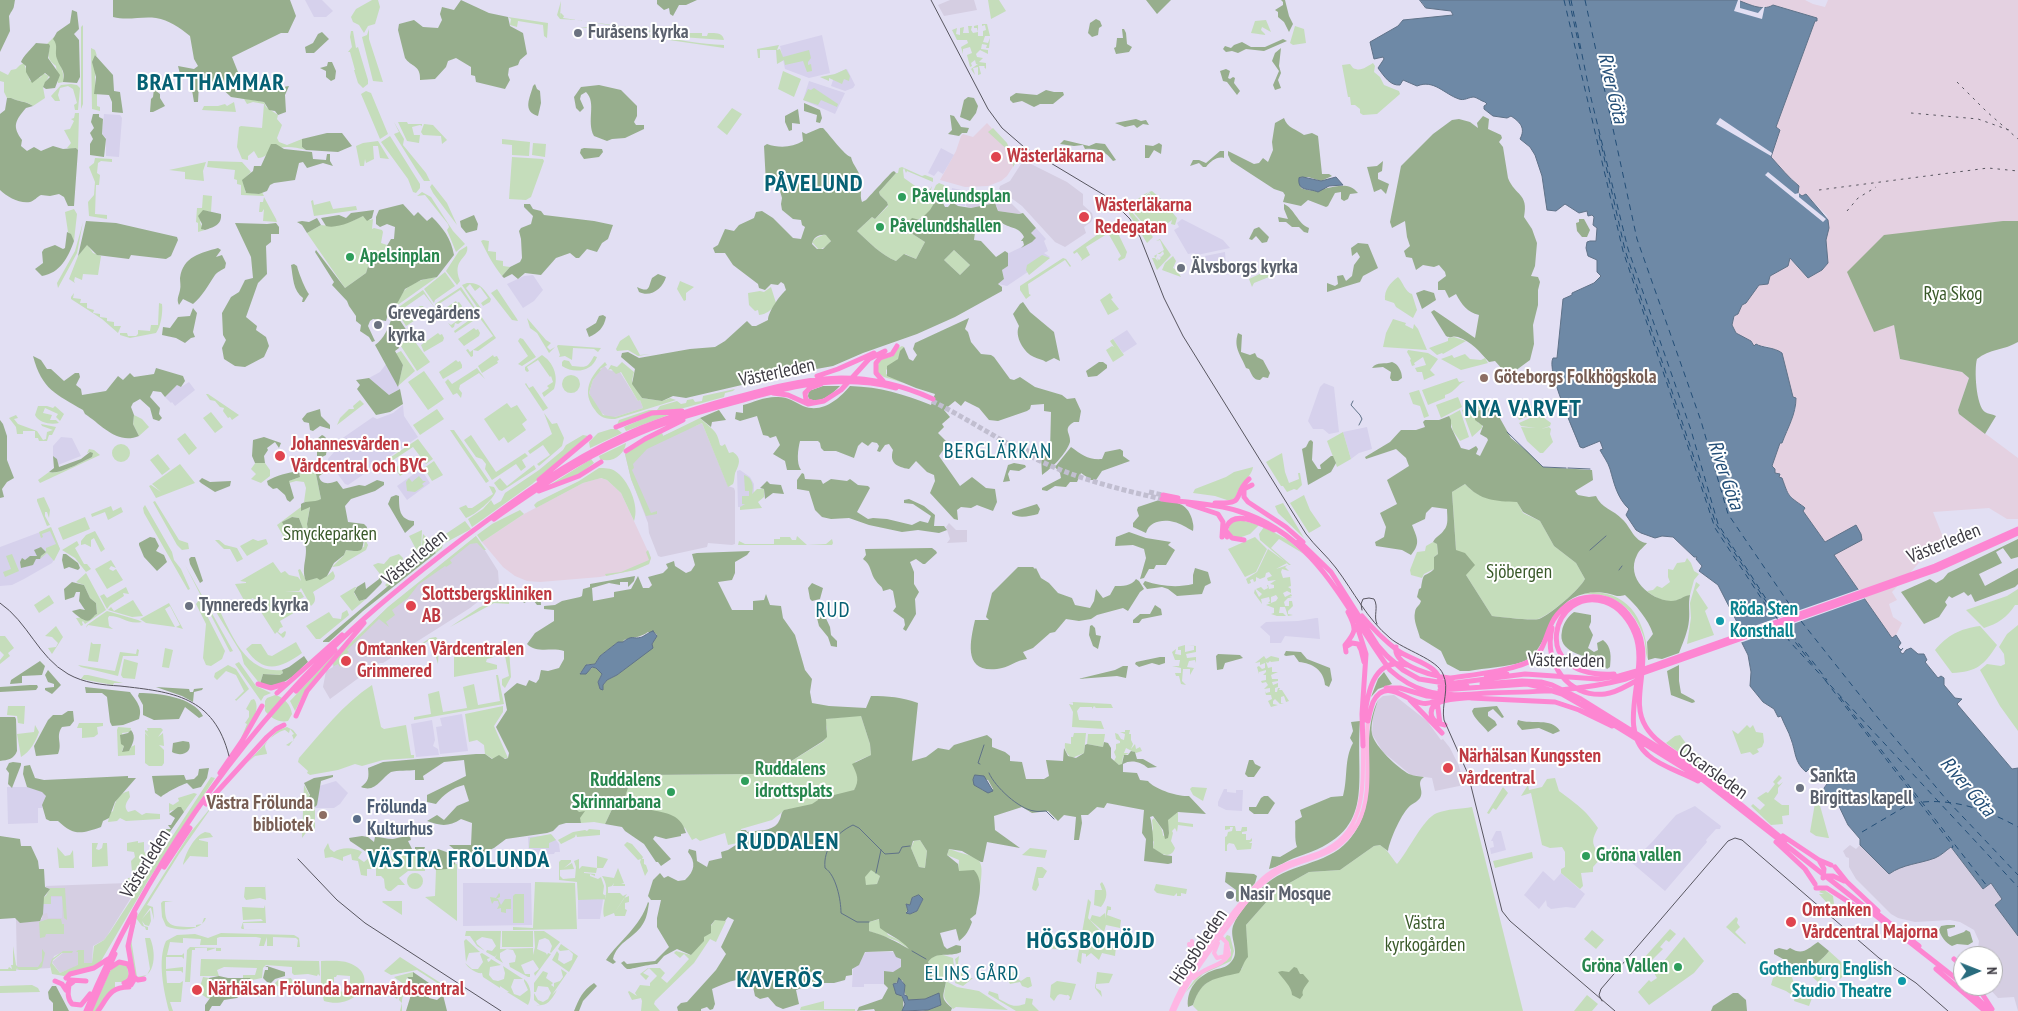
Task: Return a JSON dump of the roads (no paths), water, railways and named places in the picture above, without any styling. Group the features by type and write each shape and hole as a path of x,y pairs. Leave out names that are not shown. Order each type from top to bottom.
{"highway":[{"path":"884,382 876,374 875,365 880,358 893,354 897,346"},
{"path":"767,393 788,395 808,404 817,403 833,396 870,359 885,351 869,354 844,367 807,379"},
{"name":"Västerleden","path":"86,1011 108,959 137,904 196,813 223,775 267,721 288,697 362,623 438,557 518,497 601,447 638,429 690,410 807,379 846,377 884,382 909,389 933,400 886,386 839,381 806,384 699,412 652,428 623,440 575,466 533,492 440,559 362,623"},
{"path":"817,403 806,400 807,390 820,384 839,381"},
{"path":"616,427 652,413 690,410"},
{"path":"626,451 645,439 699,412"},
{"path":"518,497 590,437"},
{"path":"533,492 575,478 601,462"},
{"path":"1292,539 1267,527 1241,518 1232,520 1227,527 1224,537 1223,522 1218,514 1163,497 1231,503 1239,497 1242,487 1251,482 1244,489 1245,500 1286,527 1331,572 1378,646 1387,656 1402,670 1437,691 1443,725 1433,719 1432,710 1438,703 1455,688"},
{"path":"1184,502 1211,505 1240,512 1268,524 1292,539 1310,555 1335,587 1390,670 1406,682 1422,690 1437,691 1455,688 1526,692"},
{"path":"1215,502 1250,512 1270,521 1311,551"},
{"path":"1227,527 1230,537 1244,540"},
{"name":"Västerleden","path":"1526,692 1582,689 1644,669 1936,568 2018,529"},
{"name":"Västerleden","path":"1455,688 1497,674 1598,678 1660,668 1936,568 2018,534"},
{"path":"1335,587 1354,628 1353,636 1344,649 1346,652 1348,644 1355,643 1360,647 1362,654 1364,691"},
{"path":"1346,596 1381,637 1400,652 1435,671 1441,682 1441,688 1437,691 1431,702 1423,704 1395,691 1380,694 1374,702 1368,721"},
{"path":"1364,632 1367,641 1380,661 1398,681 1416,690 1437,691 1455,688 1530,661 1541,650 1550,626 1560,612 1575,600 1594,596 1611,600 1628,614 1638,631 1644,651 1640,708 1645,726 1654,736 1711,780"},
{"path":"1625,675 1588,673 1574,668 1567,662 1560,651 1556,635 1561,620 1570,609 1583,602 1602,601 1619,610 1632,627 1637,638 1640,659 1634,723 1637,742 1652,758 1712,787"},
{"path":"1560,612 1552,627 1550,647 1553,663 1563,679 1578,690 1592,694 1610,693 1660,668"},
{"path":"1354,616 1366,654 1361,730 1363,746"},
{"path":"296,716 307,690 362,623"},
{"path":"276,693 346,630 362,623"},
{"path":"1396,646 1395,652 1397,656 1410,666 1471,698 1542,700 1562,704 1630,734"},
{"path":"1363,746 1368,694 1376,676 1382,669 1393,664 1410,666"},
{"path":"258,684 274,688 295,676"},
{"name":"Oscarsleden","path":"1455,688 1528,680 1552,685 1581,699 1711,780 1887,926 1953,977"},
{"name":"Oscarsleden","path":"1455,688 1527,684 1540,686 1569,698 1668,757 1712,787 1953,972"},
{"path":"1368,721 1371,701 1378,692 1385,688 1437,691"},
{"path":"1471,698 1526,692"},
{"path":"1406,696 1442,732"},
{"path":"196,813 262,706"},
{"name":"Västerleden","path":"90,1011 105,974 135,914 206,804 267,721"},
{"path":"206,804 267,737 284,725"},
{"path":"1754,821 1805,869 1816,875 1826,874 1847,882 1885,920"},
{"path":"1770,828 1818,860 1823,867 1833,892"},
{"path":"1818,860 1826,874 1847,882"},
{"path":"1805,869 1815,886 1823,887 1833,892 1887,926"},
{"path":"98,1011 114,990 132,984 134,977 128,946 135,914"},
{"path":"66,978 70,974 94,968 108,959"},
{"path":"105,974 116,963 124,962 129,966 131,976 128,985"},
{"path":"1940,971 1985,1011"},
{"path":"134,977 138,980 144,979"},
{"path":"73,982 69,987 69,1000 72,1004 79,1006 84,1002 99,978"},
{"path":"74,1011 66,1001 66,990 70,980 86,981"},
{"path":"55,981 62,984 66,990"},
{"name":"Oscarsleden","path":"1976,996 1992,1010"},
{"path":"1979,996 1992,1010"},
{"path":"1983,996 1992,1010"}],"main road":[{"name":"Högsboleden","path":"1186,984 1250,897 1271,876 1286,868 1330,851 1346,839 1354,829 1360,817 1365,799 1368,721"},
{"name":"Högsboleden","path":"1173,1011 1213,931 1264,877 1282,866 1327,849 1339,841 1349,830 1358,813 1362,796 1363,746"},
{"path":"1213,931 1229,948 1227,958 1222,963 1201,970 1186,984 1193,958 1190,943 1194,949 1198,950 1213,931"},
{"path":"1224,932 1214,951 1214,955 1218,958 1223,958 1226,954 1224,941"}],"water":[{"name":"River Göta","path":"1420,0 1737,0 1764,8 1773,5 1817,18 1776,127 1780,130 1771,157 1799,186 1798,193 1802,196 1806,194 1828,220 1829,228 1826,240 1828,263 1822,270 1808,278 1790,258 1788,266 1770,276 1768,284 1759,285 1746,303 1742,305 1738,314 1734,316 1732,325 1736,333 1751,341 1754,346 1756,344 1782,353 1793,397 1796,398 1796,404 1772,466 1775,469 1775,473 1780,474 1779,477 1782,478 1789,495 1805,508 1803,511 1825,542 1856,525 1862,540 1834,555 1892,638 1896,635 1901,643 1898,647 1901,650 1903,648 1900,652 1903,654 1911,648 1918,654 1924,654 1927,660 1925,662 1938,678 1941,676 1944,678 1944,685 1955,698 1962,699 1957,704 2012,769 2018,768 2018,936 1995,905 2002,899 1991,883 1983,889 1951,847 1935,858 1905,866 1889,874 1860,845 1860,839 1848,825 1836,800 1825,798 1824,788 1830,780 1809,769 1806,772 1802,768 1797,761 1790,736 1781,716 1778,717 1774,709 1763,702 1750,686 1751,672 1748,655 1740,639 1738,624 1718,585 1699,571 1702,566 1696,559 1697,557 1694,557 1673,537 1662,536 1655,538 1636,530 1626,515 1629,509 1616,490 1609,466 1600,450 1603,449 1600,441 1583,448 1580,447 1557,387 1552,365 1553,358 1557,358 1563,299 1594,283 1601,276 1597,272 1597,260 1588,256 1586,248 1587,242 1596,241 1597,228 1593,225 1594,217 1592,215 1588,216 1587,211 1579,213 1565,204 1556,211 1547,210 1542,176 1535,155 1530,147 1520,139 1522,128 1511,116 1507,118 1493,116 1484,109 1484,106 1487,104 1475,97 1461,99 1429,84 1417,86 1403,80 1400,85 1393,84 1378,68 1384,59 1383,57 1374,59 1370,42 1398,26 1403,20 1453,15 1451,11 1426,8"},
{"path":"1303,177 1321,181 1336,177 1343,185 1329,186 1318,192 1304,189 1300,186 1299,178"},
{"path":"653,631 657,636 652,644 653,648 617,675 607,680 603,685 603,690 600,689 598,682 602,674 596,668 592,667 586,674 580,674 586,665 595,664 600,656 618,642 642,637"},
{"path":"975,775 984,776 993,791 988,793 974,785"},
{"path":"919,895 923,899 917,911 910,914 906,913 908,911 906,904 910,905 912,898"},
{"path":"899,978 905,985 904,995 907,996 908,1000 925,999 939,993 941,1005 928,1010 902,1011 905,1004 902,996 896,994 893,984 897,983"}],"waterway":[{"path":"1353,401 1351,405 1362,419 1359,425"},
{"path":"1507,432 1543,467 1566,468"},
{"path":"1568,468 1590,469"},
{"path":"1590,550 1606,536"},
{"path":"1619,570 1622,566"},
{"path":"980,764 978,763 984,745"},
{"path":"989,773 996,785 1015,802 1028,809 1046,811 1054,819"},
{"path":"869,922 857,922 841,913 835,882 829,871 825,868 828,848 841,832 853,825 859,828 885,854 899,853 902,847 910,846"},
{"path":"876,873 881,850"},
{"path":"912,951 926,959"}],"tunnel":[{"path":"932,401 1032,457 1063,471 1096,482 1162,499"},
{"path":"1026,450 1043,458"},
{"path":"1149,492 1163,495"}],"tram line":[{"path":"931,0 988,109 1002,128 1024,147 1109,198 1130,219 1140,237 1164,298 1183,336 1306,534 1336,568 1382,631 1396,642 1427,659 1440,669 1446,685 1444,720 1468,774 1502,911 1510,921 1615,1011"},
{"path":"1362,610 1361,604 1363,599 1374,599 1377,624"},
{"path":"0,603 10,611 49,658 68,674 80,680 93,683 139,688 174,695 202,709 213,721 222,736 229,756"},
{"path":"1602,1001 1599,995 1601,989 1728,841 1735,838 1742,840 1879,958 1916,983 1948,1011"},
{"path":"298,859 337,900 365,923 501,1011"}],"railway":[{"path":"1957,82 2018,139"},
{"path":"1911,113 1978,119 2009,130"},
{"path":"1819,190 1988,168 2018,171"},
{"path":"1847,211 1858,198 1876,187"}],"place":[{"name":"Furåsens kyrka","path":"578,33"},
{"name":"Wästerläkarna","path":"996,157"},
{"name":"Påvelundsplan","path":"902,197"},
{"name":"Wästerläkarna Redegatan","path":"1084,217"},
{"name":"Påvelundshallen","path":"880,227"},
{"name":"Apelsinplan","path":"350,257"},
{"name":"Älvsborgs kyrka","path":"1181,268"},
{"name":"Grevegårdens kyrka","path":"378,325"},
{"name":"Göteborgs Folkhögskola","path":"1484,378"},
{"name":"Johannesvården - Vårdcentral och BVC","path":"280,456"},
{"name":"Tynnereds kyrka","path":"189,606"},
{"name":"Slottsbergskliniken AB","path":"411,606"},
{"name":"Röda Sten Konsthall","path":"1720,621"},
{"name":"Omtanken Vårdcentralen Grimmered","path":"346,661"},
{"name":"Närhälsan Kungssten vårdcentral","path":"1448,768"},
{"name":"Ruddalens idrottsplats","path":"745,781"},
{"name":"Sankta Birgittas kapell","path":"1800,788"},
{"name":"Ruddalens Skrinnarbana","path":"671,792"},
{"name":"Västra Frölunda bibliotek","path":"323,815"},
{"name":"Frölunda Kulturhus","path":"357,819"},
{"name":"Gröna vallen","path":"1586,856"},
{"name":"Nasir Mosque","path":"1230,895"},
{"name":"Omtanken Vårdcentral Majorna","path":"1791,922"},
{"name":"Gröna Vallen","path":"1678,967"},
{"name":"Gothenburg English Studio Theatre","path":"1902,981"},
{"name":"Närhälsan Frölunda barnavårdscentral","path":"197,990"}],"district":[{"name":"BRATTHAMMAR","path":"211,83"},
{"name":"PÅVELUND","path":"814,184"},
{"name":"NYA VARVET","path":"1523,409"},
{"name":"BERGLÄRKAN","path":"998,452"},
{"name":"RUD","path":"833,611"},
{"name":"RUDDALEN","path":"788,842"},
{"name":"VÄSTRA FRÖLUNDA","path":"459,860"},
{"name":"HÖGSBOHÖJD","path":"1091,941"},
{"name":"ELINS GÅRD","path":"972,974"},
{"name":"KAVERÖS","path":"780,980"}],"park label":[{"name":"Rya Skog","path":"1953,295"},
{"name":"Smyckeparken","path":"330,535"},
{"name":"Sjöbergen","path":"1519,573"},
{"name":"Västra kyrkogården","path":"1425,935"}]}
